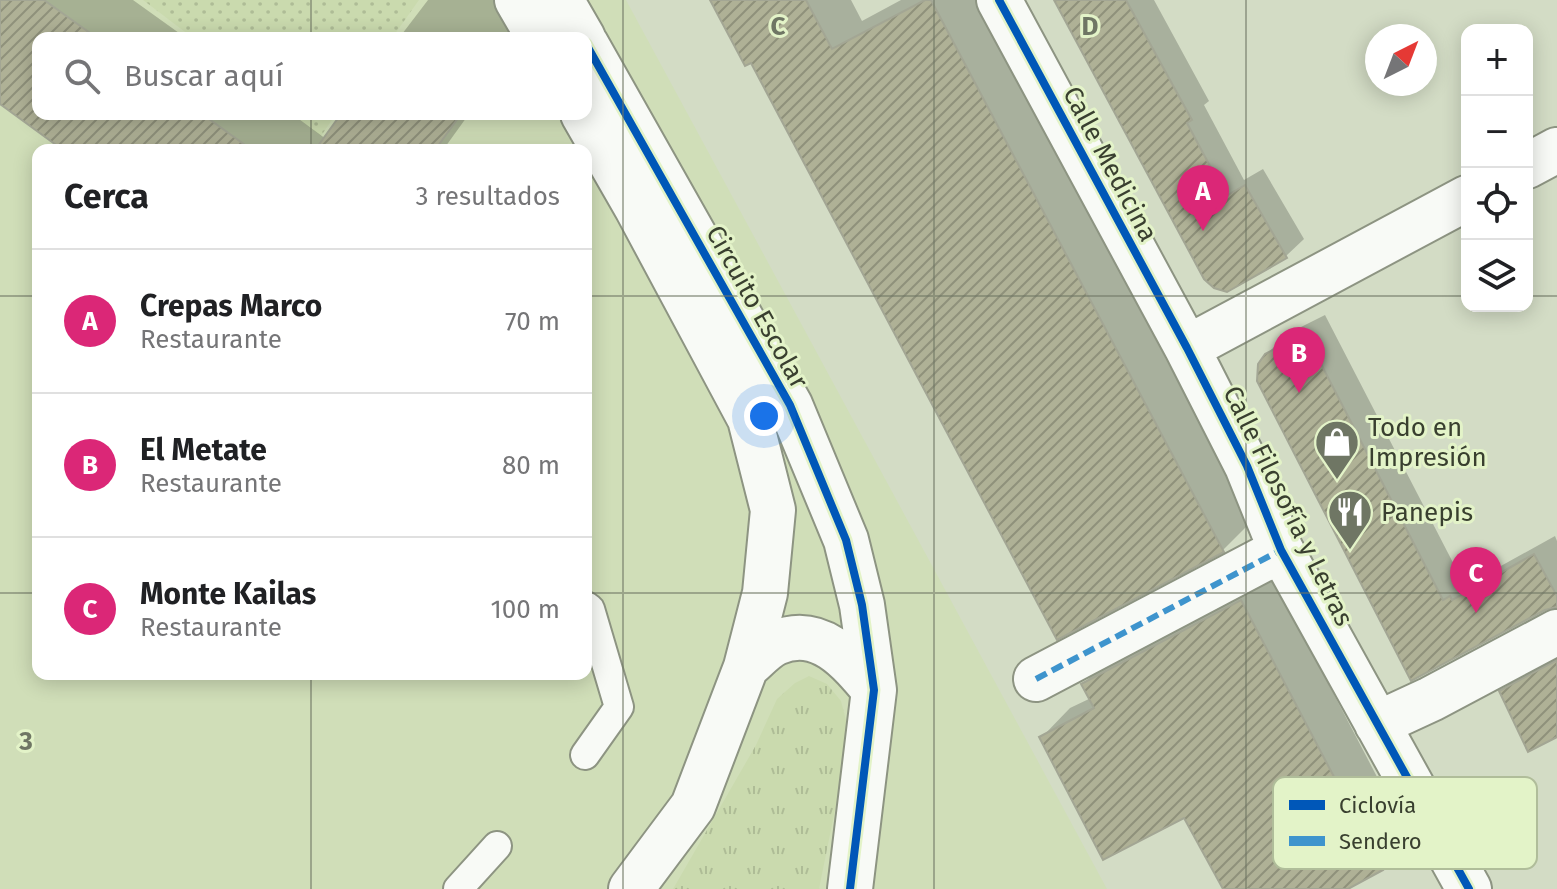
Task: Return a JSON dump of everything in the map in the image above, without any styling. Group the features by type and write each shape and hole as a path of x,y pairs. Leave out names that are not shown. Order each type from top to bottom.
{"street":[{"path":"517,0 536,32"},
{"path":"561,0 580,32"},
{"name":"Calle Medicina","path":"999,0 1187,348"},
{"name":"Circuito Escolar","path":"592,55 790,405 846,540 862,605 874,690 850,889"},
{"path":"586,120 750,419 773,510 765,593 746,667 693,806 631,889"},
{"path":"1533,163 1557,150"},
{"path":"1187,348 1461,201"},
{"name":"Calle Filosofía y Letras","path":"1187,348 1247,466 1281,550 1407,777"},
{"path":"1036,679 1281,550"},
{"path":"1377,724 1557,632"},
{"path":"746,667 774,644 802,637 829,645 847,658 874,690"},
{"name":"Calle Filosofía y Letras","path":"1458,869 1469,889"}],"lane":[{"path":"585,755 619,707 592,616"},
{"path":"458,889 497,846"}],"shaded area":[{"path":"0,0 626,0 1107,889 0,889"}],"green space":[{"path":"143,0 419,0 396,32 185,32"},
{"path":"300,120 332,120 321,136"},
{"path":"809,676 827,684 841,701 848,728 819,889 673,889 756,745 777,699 795,683"}],"building":[{"path":"0,0 44,0 89,32 32,32 32,120 210,120 244,144 55,144 0,104"},
{"path":"710,0 806,0 832,49 925,0 931,0 1224,552 1057,640 751,63 745,66"},
{"path":"1054,0 1126,0 1192,120 1187,123 1226,196 1245,185 1287,258 1227,292 1214,288 1204,279"},
{"path":"337,120 457,120 439,144 319,144"},
{"path":"1305,333 1443,600 1450,596 1452,600 1534,554 1557,596 1557,607 1545,610 1411,681 1257,381 1258,364 1265,354"},
{"path":"1241,600 1334,777 1273,777 1273,869 1383,870 1348,889 1223,889 1184,818 1103,860 1039,737 1094,708 1081,684"},
{"path":"1557,660 1557,737 1528,752 1499,691"}],"marked path":[{"path":"1036,679 1281,550"}],"cycle path":[{"path":"999,0 1187,348 1247,466 1281,550 1407,777"},
{"path":"592,55 790,405 846,540 862,605 874,690 850,889"},
{"path":"1458,869 1469,889"}],"place":[{"name":"Crepas Marco","path":"1203,231"},
{"name":"El Metate","path":"1299,393"},
{"name":"Todo en Impresión","path":"1337,481"},
{"name":"Panepis","path":"1350,551"},
{"name":"Monte Kailas","path":"1476,613"}]}
